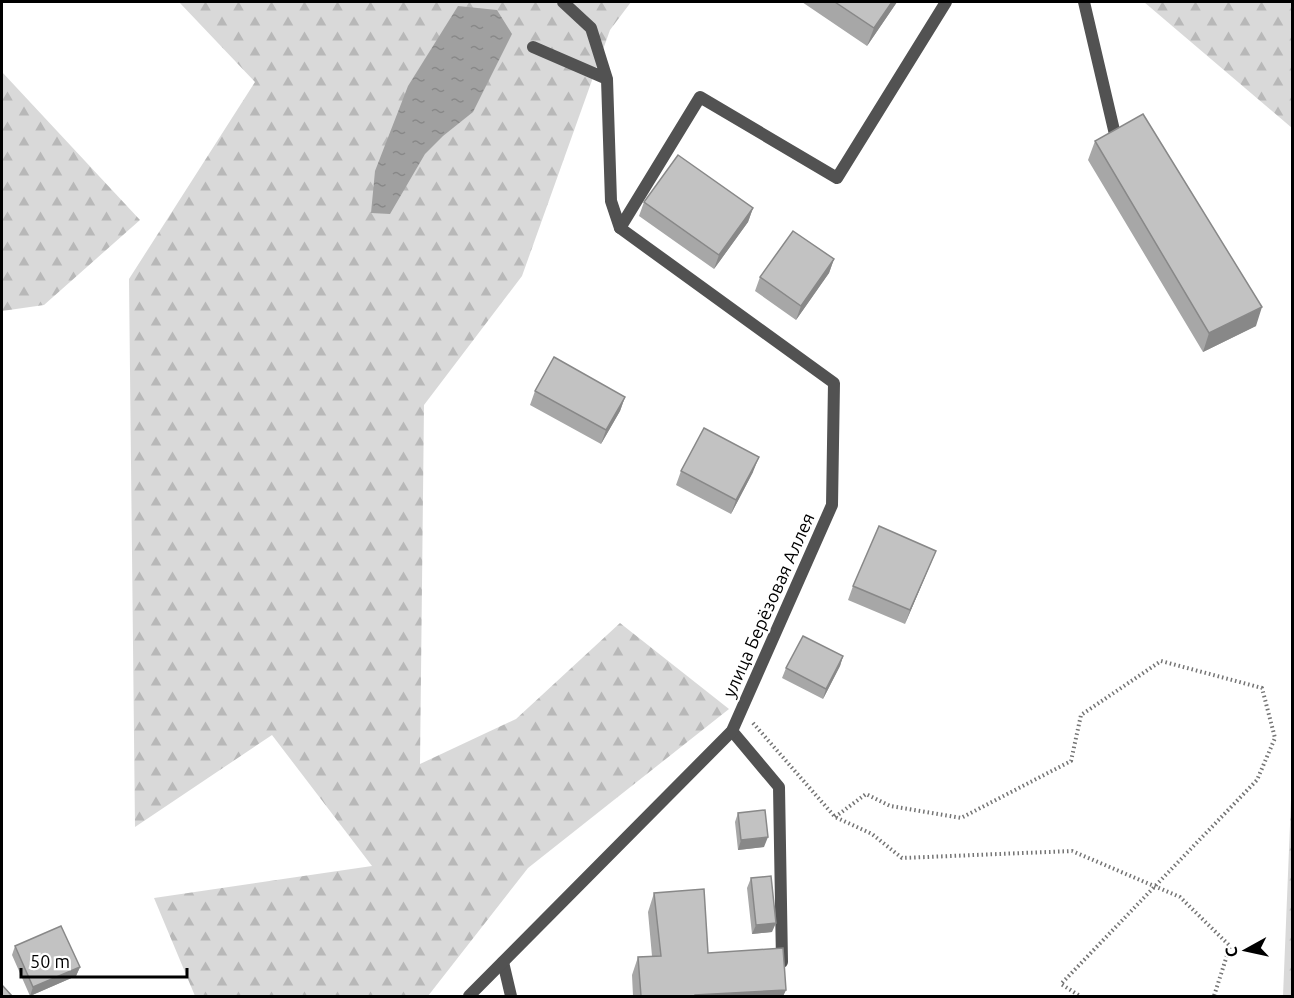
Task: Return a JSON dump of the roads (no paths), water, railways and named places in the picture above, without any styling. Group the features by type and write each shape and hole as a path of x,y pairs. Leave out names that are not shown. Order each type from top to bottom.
{"street":[{"path":"563,2 591,28 607,79 610,201 620,228"},
{"path":"620,228 700,97 837,178 946,2"},
{"path":"1084,2 1117,143"},
{"path":"533,47 607,79"},
{"name":"улица Берёзовая Аллея","path":"469,996 732,731 832,505 834,383 620,228"},
{"path":"732,731 779,787 783,973"},
{"path":"503,962 511,996"}],"water":[{"path":"458,6 497,10 512,34 473,112 425,154 390,214 371,213 375,171 408,86"}]}
